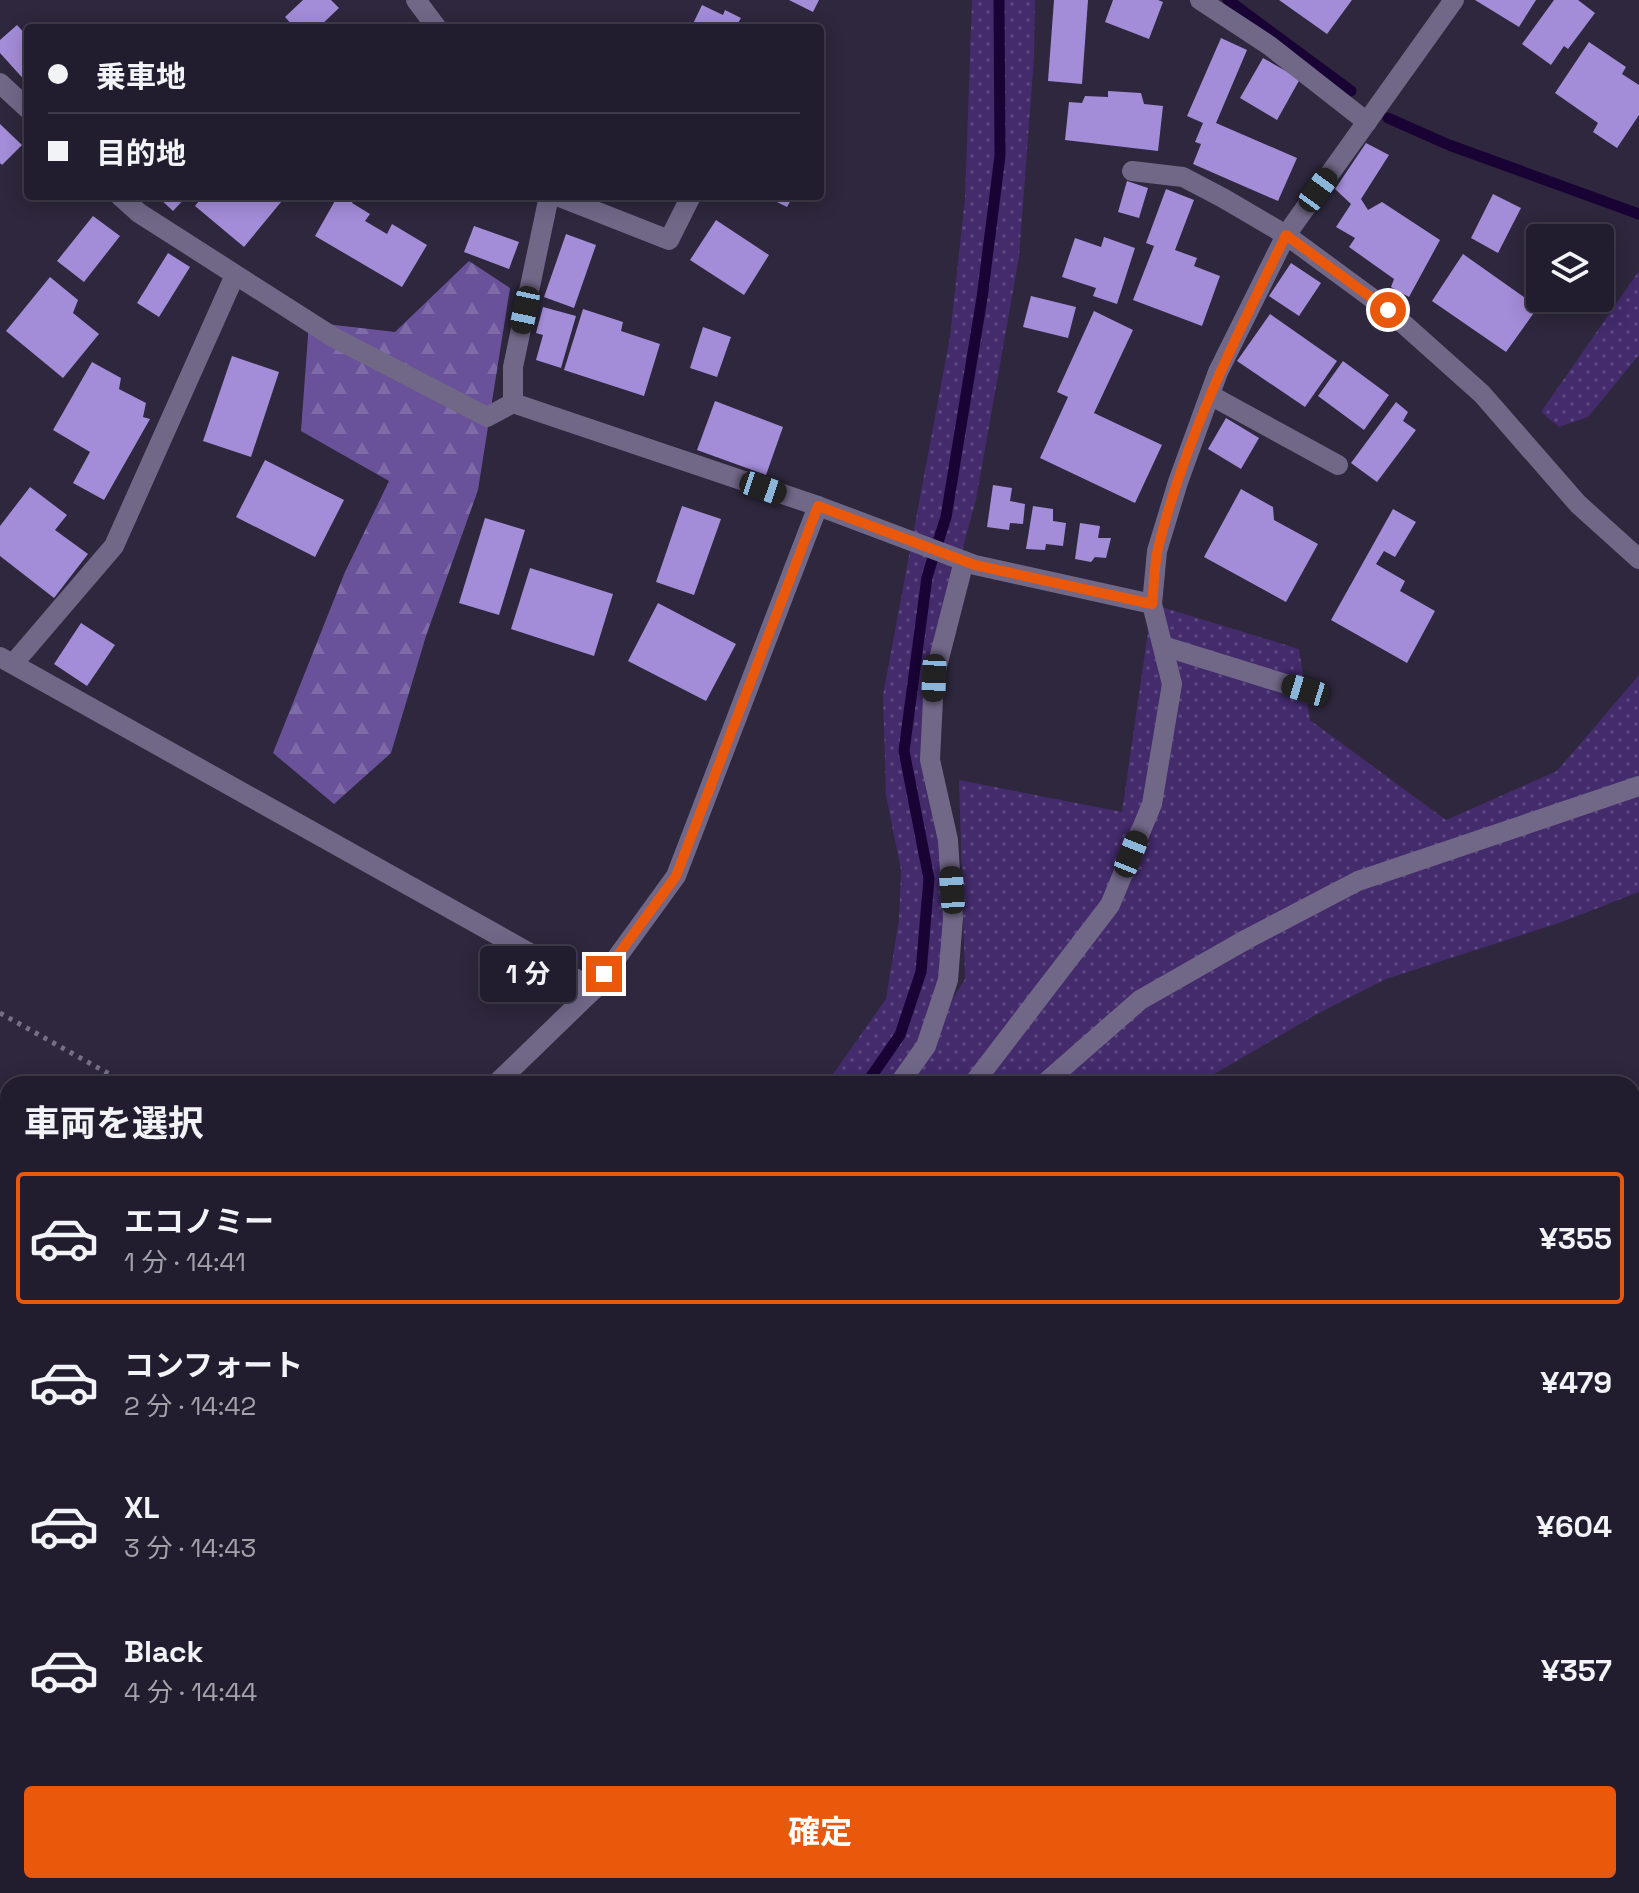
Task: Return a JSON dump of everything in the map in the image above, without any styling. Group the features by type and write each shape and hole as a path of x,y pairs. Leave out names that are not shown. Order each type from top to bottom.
{"street":[{"path":"416,0 434,24"},
{"path":"1200,0 1270,46 1367,122"},
{"path":"979,1076 1110,905 1152,804 1172,684 1152,604 1157,551 1218,372 1286,235 1454,0"},
{"path":"0,83 24,105"},
{"path":"1132,171 1183,177 1286,235 1388,310 1482,394 1578,504 1639,559"},
{"path":"124,200 139,213 333,337 487,417 513,403 818,506 964,561 1152,604"},
{"path":"513,403 513,367 548,200"},
{"path":"567,200 669,240 689,200"},
{"path":"235,275 114,546 7,661 594,989"},
{"path":"1210,395 1338,465"},
{"path":"504,1076 594,989 676,876 818,506"},
{"path":"905,1076 926,1046 948,980 953,918 948,840 930,760 934,678 964,561"},
{"path":"1163,646 1305,690"},
{"path":"1053,1076 1140,1000 1358,881 1639,786"}],"path":[{"path":"0,1013 113,1076"}],"shaded area":[{"path":"972,0 1035,0 1034,58 1019,257 976,500 928,675 952,890 930,1036 965,979 959,780 1122,812 1152,604 1299,649 1310,720 1446,820 1557,771 1639,675 1639,892 1559,923 1386,979 1317,1014 1211,1076 832,1076 886,999 899,920 901,870 886,795 883,695 950,337 965,198"},
{"path":"1639,271 1639,355 1588,417 1559,427 1541,412 1611,312 1614,312 1614,307"}],"green space":[{"path":"469,261 510,288 478,490 426,636 391,753 334,804 273,753 345,572 389,481 301,431 309,322 395,332"}],"building":[{"path":"303,0 331,0 339,8 322,24 291,24 285,17"},
{"path":"789,0 819,0 813,12"},
{"path":"1054,0 1088,0 1082,84 1048,81"},
{"path":"1113,0 1163,2 1149,39 1105,22"},
{"path":"1279,0 1352,0 1327,34"},
{"path":"1475,0 1536,0 1519,27"},
{"path":"1554,0 1578,0 1595,13 1568,49 1564,46 1551,65 1522,44"},
{"path":"702,5 723,15 725,10 741,18 740,24 693,24"},
{"path":"17,25 24,33 24,80 0,53 0,40"},
{"path":"1221,38 1247,50 1216,123 1297,158 1278,201 1193,164 1201,144 1195,142 1203,123 1187,116"},
{"path":"1589,42 1626,67 1622,74 1639,85 1639,115 1617,148 1593,132 1598,123 1555,93"},
{"path":"1263,58 1300,79 1277,120 1240,98"},
{"path":"1108,91 1141,93 1144,104 1163,106 1158,151 1065,140 1069,102 1082,103 1085,96 1108,97"},
{"path":"0,124 22,145 2,165 0,163"},
{"path":"1366,143 1389,155 1361,199 1368,210 1382,202 1440,240 1409,297 1391,287 1394,279 1349,247 1355,238 1336,227 1351,204 1335,189"},
{"path":"1127,181 1148,188 1139,218 1118,212"},
{"path":"1166,189 1194,200 1175,250 1197,258 1194,266 1220,276 1202,326 1133,300 1154,246 1146,243"},
{"path":"1493,194 1521,208 1498,253 1471,238"},
{"path":"161,200 183,200 173,211"},
{"path":"200,200 283,200 244,247 195,206"},
{"path":"335,200 354,200 352,203 370,214 365,221 387,234 392,224 427,245 402,287 315,236"},
{"path":"773,200 791,200 787,207"},
{"path":"93,216 120,236 84,282 57,261"},
{"path":"716,220 769,255 744,295 690,260"},
{"path":"474,226 519,242 509,269 464,252"},
{"path":"566,234 596,245 574,308 544,297"},
{"path":"1104,237 1135,248 1117,304 1093,296 1096,288 1062,277 1075,238 1101,247"},
{"path":"168,253 190,267 159,317 137,303"},
{"path":"1463,254 1526,299 1526,312 1534,312 1506,352 1432,301"},
{"path":"1291,263 1321,283 1299,316 1269,296"},
{"path":"50,277 78,300 73,313 99,334 63,378 6,331"},
{"path":"1031,296 1076,307 1068,338 1023,327"},
{"path":"543,307 576,316 561,368 536,360 543,335 536,333"},
{"path":"583,309 623,322 621,331 660,344 644,396 564,370"},
{"path":"1094,311 1133,330 1094,413 1162,445 1135,503 1040,458 1068,397 1057,392"},
{"path":"1270,314 1337,361 1305,407 1237,361"},
{"path":"703,327 731,337 717,377 690,368"},
{"path":"232,356 279,372 251,457 203,441"},
{"path":"1343,361 1389,395 1364,430 1318,396"},
{"path":"92,362 121,378 119,389 146,403 143,417 150,419 104,500 73,483 90,452 53,430"},
{"path":"715,401 783,427 766,475 697,450"},
{"path":"1396,402 1408,412 1403,421 1416,430 1377,482 1351,463"},
{"path":"1226,418 1259,438 1241,469 1208,449"},
{"path":"265,460 344,500 315,557 236,517"},
{"path":"993,485 1012,488 1010,501 1025,504 1023,524 1010,523 1009,530 987,527"},
{"path":"30,487 67,515 55,530 88,554 54,598 0,556 0,526"},
{"path":"1241,489 1273,507 1274,520 1318,544 1286,602 1204,557"},
{"path":"682,506 721,519 694,595 656,582"},
{"path":"1033,506 1053,509 1053,521 1066,523 1063,546 1046,544 1045,550 1026,549"},
{"path":"1393,509 1416,522 1395,557 1384,551 1376,564 1405,581 1400,591 1435,611 1407,663 1331,620"},
{"path":"485,518 525,530 499,615 459,603"},
{"path":"1080,523 1100,526 1098,538 1111,538 1106,558 1095,557 1091,562 1075,559"},
{"path":"530,568 613,594 594,656 511,629"},
{"path":"658,603 736,644 706,701 628,661"},
{"path":"81,623 115,645 87,686 54,664"}],"waterway":[{"path":"872,1076 900,1035 921,972 929,879 904,751 927,577 946,517 982,298 1000,156 999,0"},
{"path":"1228,0 1351,91"},
{"path":"1388,118 1449,145 1639,214"}],"route":[{"path":"604,974 676,876 818,506 975,565 1152,604 1157,551 1178,482 1218,372 1286,235 1388,310"}]}
